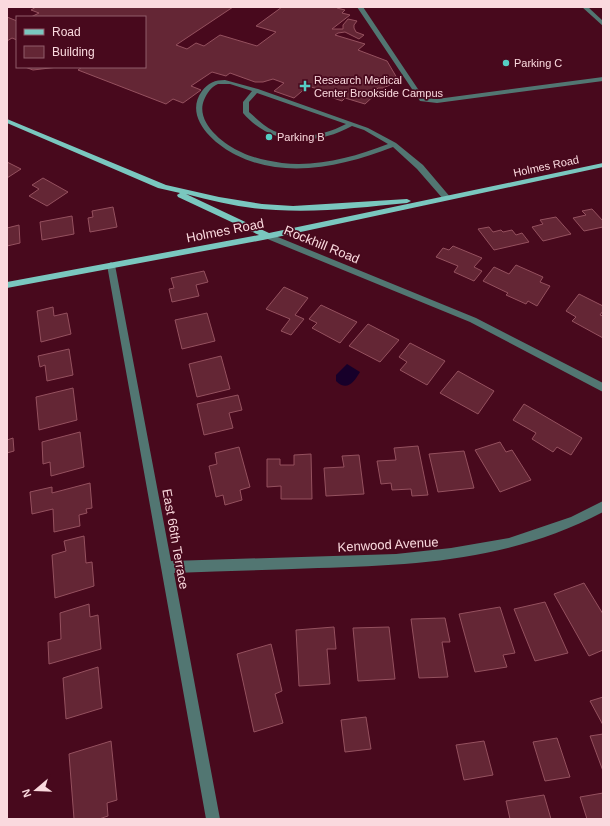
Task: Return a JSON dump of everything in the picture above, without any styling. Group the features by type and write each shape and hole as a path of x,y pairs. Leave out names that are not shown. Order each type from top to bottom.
{"main road":[{"name":"Rockhill Road","path":"7,121 161,186 268,236"},
{"name":"Holmes Road","path":"7,285 268,236 603,165"},
{"name":"Holmes Road","path":"161,186 227,202 276,208 318,208 447,198"}],"street":[{"path":"360,7 422,100 437,101 603,79"},
{"path":"585,7 603,24"},
{"path":"394,144 366,156 345,162 308,166 273,164 243,156 221,143 208,129 199,114 199,105 210,86 220,82 232,83 366,129 394,144 420,168 447,198"},
{"path":"256,90 246,102 246,113 257,124 272,132 292,136 315,137 334,133 352,124"},
{"name":"Rockhill Road","path":"268,236 473,320 603,388"},
{"name":"East 66th Terrace","path":"111,265 213,819"},
{"name":"Kenwood Avenue","path":"167,567 396,560 451,554 509,544 574,521 603,506"}],"shaded area":[{"path":"347,364 360,372 353,382 347,386 344,386 336,381 336,375"}],"building":[{"name":"Research Medical Center Brookside Campus","path":"36,7 233,7 176,45 187,49 196,43 204,46 220,35 257,46 276,32 256,26 282,7 338,7 337,8 345,10 342,13 350,15 332,29 343,29 343,25 348,19 357,21 354,25 356,32 364,35 359,39 345,32 335,35 365,44 358,50 387,61 397,78 386,79 390,85 383,88 378,88 376,90 379,91 365,104 345,98 342,101 322,94 324,91 308,86 294,98 274,91 284,83 273,79 263,82 255,82 230,73 226,76 212,72 191,86 201,90 183,103 173,99 166,104 78,70 81,68 146,68 146,16 33,16 39,13 31,10"},
{"path":"7,17 16,21 16,40 12,38 7,41"},
{"path":"28,68 50,68 33,70"},
{"path":"7,162 21,169 7,178"},
{"path":"43,178 68,192 47,206 29,196 39,189 32,185"},
{"path":"113,207 117,227 90,232 88,218 93,217 92,211"},
{"path":"592,209 603,221 603,227 584,231 573,218 586,215 582,211"},
{"path":"72,216 74,234 42,240 40,222"},
{"path":"556,217 571,234 543,241 532,227 543,224 540,220"},
{"path":"19,225 20,243 7,246 7,228"},
{"path":"489,227 493,232 512,230 516,235 522,233 529,242 494,250 478,229"},
{"path":"453,246 482,258 474,267 482,271 474,281 454,272 458,266 436,257 443,248 449,250"},
{"path":"516,265 543,277 540,282 550,286 537,306 528,301 526,304 506,295 508,293 483,281 494,267 509,274"},
{"path":"204,271 208,282 196,285 199,296 172,302 169,289 174,288 171,278"},
{"path":"284,287 308,298 295,315 304,319 291,335 281,331 290,319 266,309"},
{"path":"579,294 603,306 603,311 600,315 603,316 603,338 572,321 576,317 566,311"},
{"path":"321,305 357,322 340,343 312,328 317,323 309,319"},
{"path":"53,307 54,316 67,313 71,334 41,342 37,311"},
{"path":"207,313 215,341 182,349 175,320"},
{"path":"368,324 399,340 380,362 349,346"},
{"path":"410,343 445,361 427,385 400,370 407,362 399,357"},
{"path":"69,349 73,375 47,381 45,365 40,367 38,356"},
{"path":"221,356 230,389 197,397 189,364"},
{"path":"458,371 494,391 478,414 440,393"},
{"path":"73,388 77,420 39,430 36,397"},
{"path":"238,395 242,410 229,413 233,428 204,435 197,404"},
{"path":"524,404 582,438 571,455 557,447 553,452 532,439 536,433 513,420"},
{"path":"80,432 84,467 51,476 50,462 43,464 42,442"},
{"path":"13,438 14,451 7,453 7,440"},
{"path":"500,442 506,452 512,450 531,480 500,492 475,450"},
{"path":"418,446 428,495 412,496 411,489 392,490 391,483 381,484 377,461 396,460 394,448"},
{"path":"239,447 250,487 240,490 242,500 225,505 223,495 216,497 209,466 217,464 215,453"},
{"path":"464,451 474,488 438,492 429,454"},
{"path":"311,454 312,499 281,499 281,486 267,487 267,459 280,459 280,465 294,465 294,455"},
{"path":"359,455 364,494 326,496 324,468 344,467 342,456"},
{"path":"90,483 92,508 86,509 87,513 79,515 80,526 54,532 53,509 32,514 30,492 52,487 52,493"},
{"path":"84,536 86,563 92,562 94,586 55,598 52,555 66,551 64,541"},
{"path":"584,583 603,614 603,650 589,656 554,594"},
{"path":"545,602 568,653 535,661 514,609"},
{"path":"89,604 90,617 98,615 101,649 49,664 48,642 61,639 60,613"},
{"path":"500,607 515,653 503,655 507,667 475,672 459,614"},
{"path":"445,618 450,642 442,642 448,677 419,678 411,619"},
{"path":"334,627 336,649 327,649 330,684 299,686 296,630"},
{"path":"389,627 395,679 358,681 353,628"},
{"path":"271,644 282,691 275,694 283,723 254,732 237,654"},
{"path":"98,667 102,708 66,719 63,678"},
{"path":"603,697 603,725 590,701"},
{"path":"366,717 371,749 345,752 341,720"},
{"path":"603,734 603,771 590,736"},
{"path":"557,738 570,777 545,781 533,742"},
{"path":"111,741 117,800 107,803 108,816 99,819 74,819 69,754"},
{"path":"484,741 493,775 464,780 456,745"},
{"path":"603,793 603,819 587,819 580,797"},
{"path":"544,795 551,819 510,819 506,801"}],"place":[{"name":"Parking C","path":"506,63"},
{"name":"Research Medical Center Brookside Campus","path":"305,86"},
{"name":"Parking B","path":"269,137"}]}
